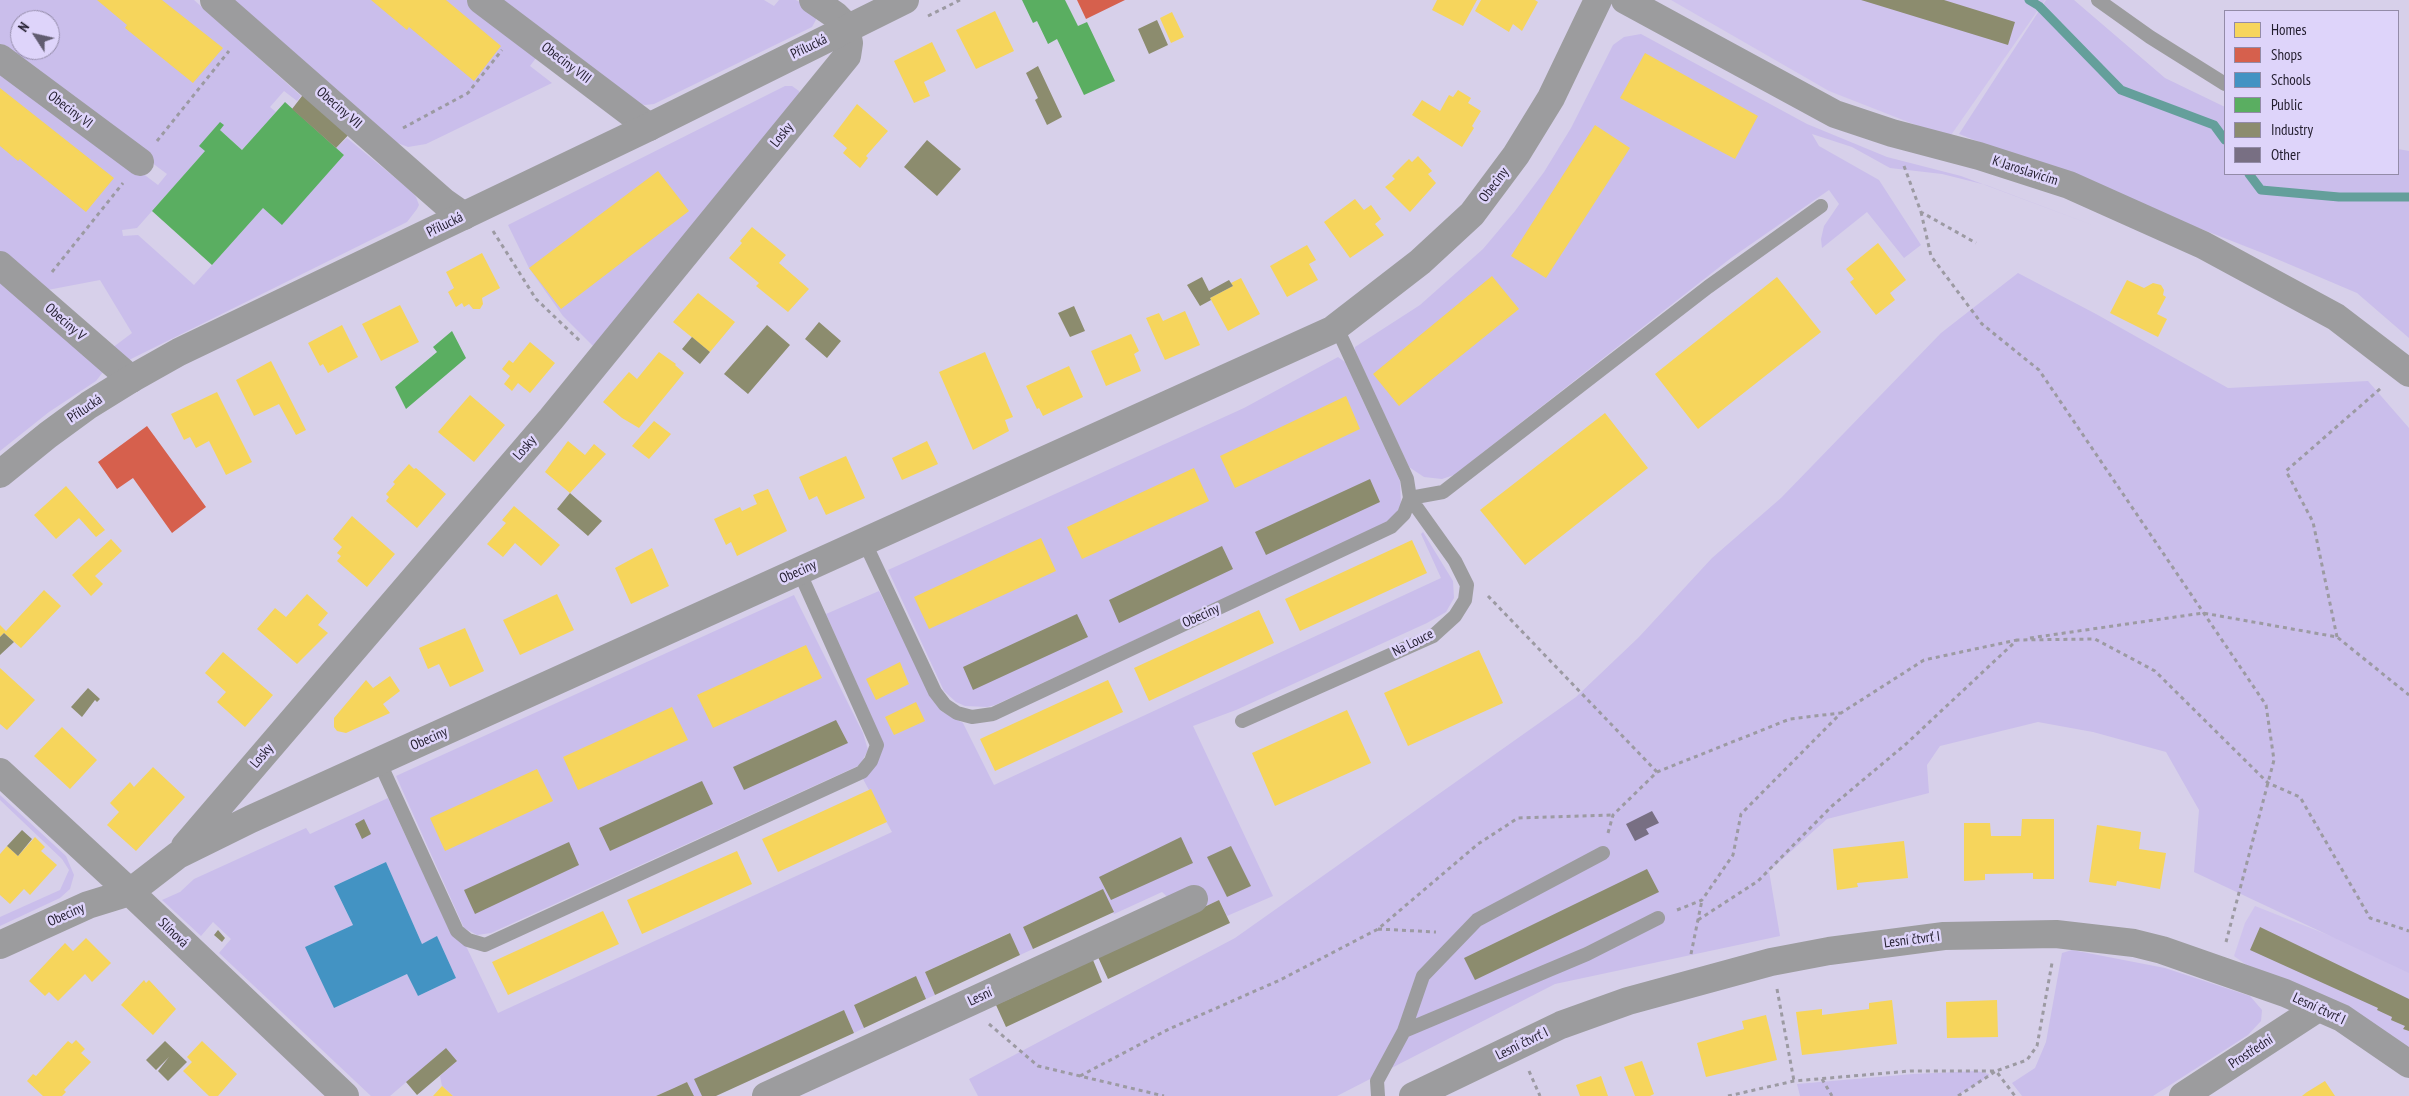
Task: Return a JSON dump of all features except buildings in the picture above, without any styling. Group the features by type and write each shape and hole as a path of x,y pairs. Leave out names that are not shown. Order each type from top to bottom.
{"street":[{"name":"Obeciny VII","path":"214,0 378,142 444,202 464,216"},
{"name":"Obeciny VIII","path":"481,0 649,127"},
{"path":"813,0 835,14 846,28"},
{"name":"Přílucká","path":"1,472 48,435 131,379 179,352 649,127 905,0"},
{"name":"Obeciny","path":"0,944 88,905 130,892 178,855 379,761 1336,326 1420,262 1472,214 1516,155 1551,98 1598,0"},
{"name":"K Jaroslavicím","path":"1625,0 1835,114 1892,134 1979,156 2069,185 2203,245 2336,317 2407,371"},
{"name":"Losky","path":"178,855 550,419 846,56 849,43 846,28"},
{"name":"Obeciny VI","path":"0,58 140,162"},
{"name":"Obeciny V","path":"0,265 131,379"},
{"name":"Slínová","path":"0,772 130,892 344,1096"},
{"name":"Lesní","path":"766,1096 1194,898"},
{"name":"Lesní čtvrť I","path":"1413,1096 1561,1025 1684,984 1771,962 1829,950 1944,936 2056,934 2134,943 2218,969 2285,993 2350,1023 2409,1064"},
{"name":"Prostřední","path":"2183,1096 2318,1008"}],"lane":[{"path":"2098,0 2150,37 2224,83"},
{"path":"1336,326 1407,479 1410,498 1443,492 1708,287 1821,206"},
{"name":"Obeciny","path":"864,541 935,692 945,705 956,713 972,717 992,714 1391,528 1404,514 1410,498"},
{"name":"Na Louce","path":"1242,721 1433,636 1455,616 1465,600 1466,585 1455,562 1410,498"},
{"path":"379,761 456,931 468,940 485,945 862,772 871,761 877,746 799,571"},
{"path":"1378,1096 1376,1080 1404,1031 1423,976 1477,920 1603,853"},
{"path":"1404,1031 1587,954 1658,918"}],"path":[{"path":"378,142 468,92 520,28"},
{"path":"1892,134 1921,212 1931,256 1982,324 2039,370 2266,705 2274,760 2218,969"},
{"path":"1921,212 1976,243"},
{"path":"489,224 536,299 599,358"},
{"path":"2337,637 2313,522 2286,471 2407,371"},
{"path":"1455,562 1657,772"},
{"path":"1684,984 1702,900 1733,855 1741,814 1841,713 1924,660 2016,640 2203,613 2337,637 2409,695"},
{"path":"1698,920 1758,881 1832,806 1906,744 2016,640 2095,639 2156,672 2268,783 2300,797 2370,918 2409,931"},
{"path":"1603,853 1613,815 1657,772 1790,719 1841,713"},
{"path":"1080,1076 1169,1029 1280,980 1378,929 1478,844 1518,818 1613,815"},
{"path":"1658,918 1702,900"},
{"path":"1378,929 1464,933"},
{"path":"1771,962 1794,1081"},
{"path":"1958,1096 1996,1071 2027,1060 2037,1046 2052,963"},
{"path":"977,998 990,1027 1038,1066 1164,1096"},
{"path":"1728,1096 1794,1081 1910,1071 1996,1071"},
{"path":"1996,1071 2014,1096"},
{"path":"1821,1079 1832,1096"}],"shaded area":[{"path":"0,0 194,0 301,96 297,101 284,91 270,107 276,112 242,150 220,130 221,123 205,151 137,228 122,230 123,236 138,235 194,285 263,208 282,224 344,155 336,148 347,138 411,191 419,205 407,222 129,360 108,351 132,333 100,280 37,292 0,259 0,66 158,185 167,174 13,60 60,60 60,10 10,10 10,57 0,50"},
{"path":"220,0 468,0 536,58 530,66 552,83 426,144 408,147 395,142"},
{"path":"495,0 764,0 774,6 779,0 796,0 816,11 818,16 812,27 654,104 645,105 639,104"},
{"path":"1671,0 2045,0 1949,138 1829,91"},
{"path":"2046,0 2074,0 2165,78 2224,107 2224,175 2399,175 2399,149 2409,151 2409,338 2357,293 2265,254 1959,134"},
{"path":"1641,34 1807,124 1887,157 1961,176 1983,184 1942,174 1890,168 1852,147 1812,134 1819,146 1879,180 1921,245 1904,258 1867,212 1822,248 1821,239 1824,226 1839,204 1829,190 1731,258 1454,475 1442,479 1424,477 1409,467 1355,351 1355,347 1420,305 1483,249 1544,172 1571,128 1613,45 1624,37"},
{"path":"785,86 792,86 799,91 800,96 594,347 563,316 529,268 508,225"},
{"path":"2018,273 2096,314 2228,388 2368,381 2409,428 2409,973 2194,872 2199,810 2166,752 2093,732 2038,722 1940,746 1927,765 1929,793 1827,819 1769,871 1780,936 1555,984 1337,1096 978,1096 969,1079 1235,938 1576,697 1639,637 1712,558 1781,498 1941,333"},
{"path":"0,276 103,372 96,381 49,412 0,451"},
{"path":"1338,357 1345,362 1400,481 1401,505 1391,521 995,705 987,707 965,706 956,702 944,691 888,570 1244,408"},
{"path":"1423,532 1453,581 1454,598 1446,612 1427,623 1236,710 1193,726 1273,896 1227,916 1219,900 1187,915 1162,892 1114,914 1103,890 1023,927 1033,949 1020,955 1009,933 925,972 935,995 926,999 916,976 854,1005 864,1028 854,1033 844,1010 702,1096 694,1096 687,1082 656,1096 453,1096 442,1086 440,1076 457,1061 446,1048 390,1096 371,1096 219,953 231,939 213,922 201,936 162,900 180,892 194,879 306,828 310,834 388,798 450,931 466,946 498,1013 892,832 863,779 881,738 826,614 879,591 931,696 941,711 963,723 994,785 1441,578 1421,534","holes":["386,862 422,944 437,937 456,978 418,996 407,974 334,1008 306,947 353,925 334,886"]},
{"path":"794,595 863,733 868,750 860,765 491,933 477,935 464,928 396,776"},
{"path":"0,795 66,856 74,875 70,889 60,898 0,926 0,917 60,890 69,870 62,859 0,800"},
{"path":"2255,906 2409,967 2409,1048 2285,993 2234,956 2245,923"},
{"path":"2072,950 2165,968 2250,996 2262,1010 2261,1021 2248,1035 2153,1096 2022,1096 2012,1083 2035,1068 2046,1042 2062,953"},
{"path":"1977,1071 1989,1074 1989,1076 1957,1096 1800,1096 1797,1084 1913,1074"}],"waterway":[{"path":"2029,0 2039,6 2121,90 2214,125 2224,139"},
{"path":"2250,175 2261,190 2339,197 2409,197"}]}
